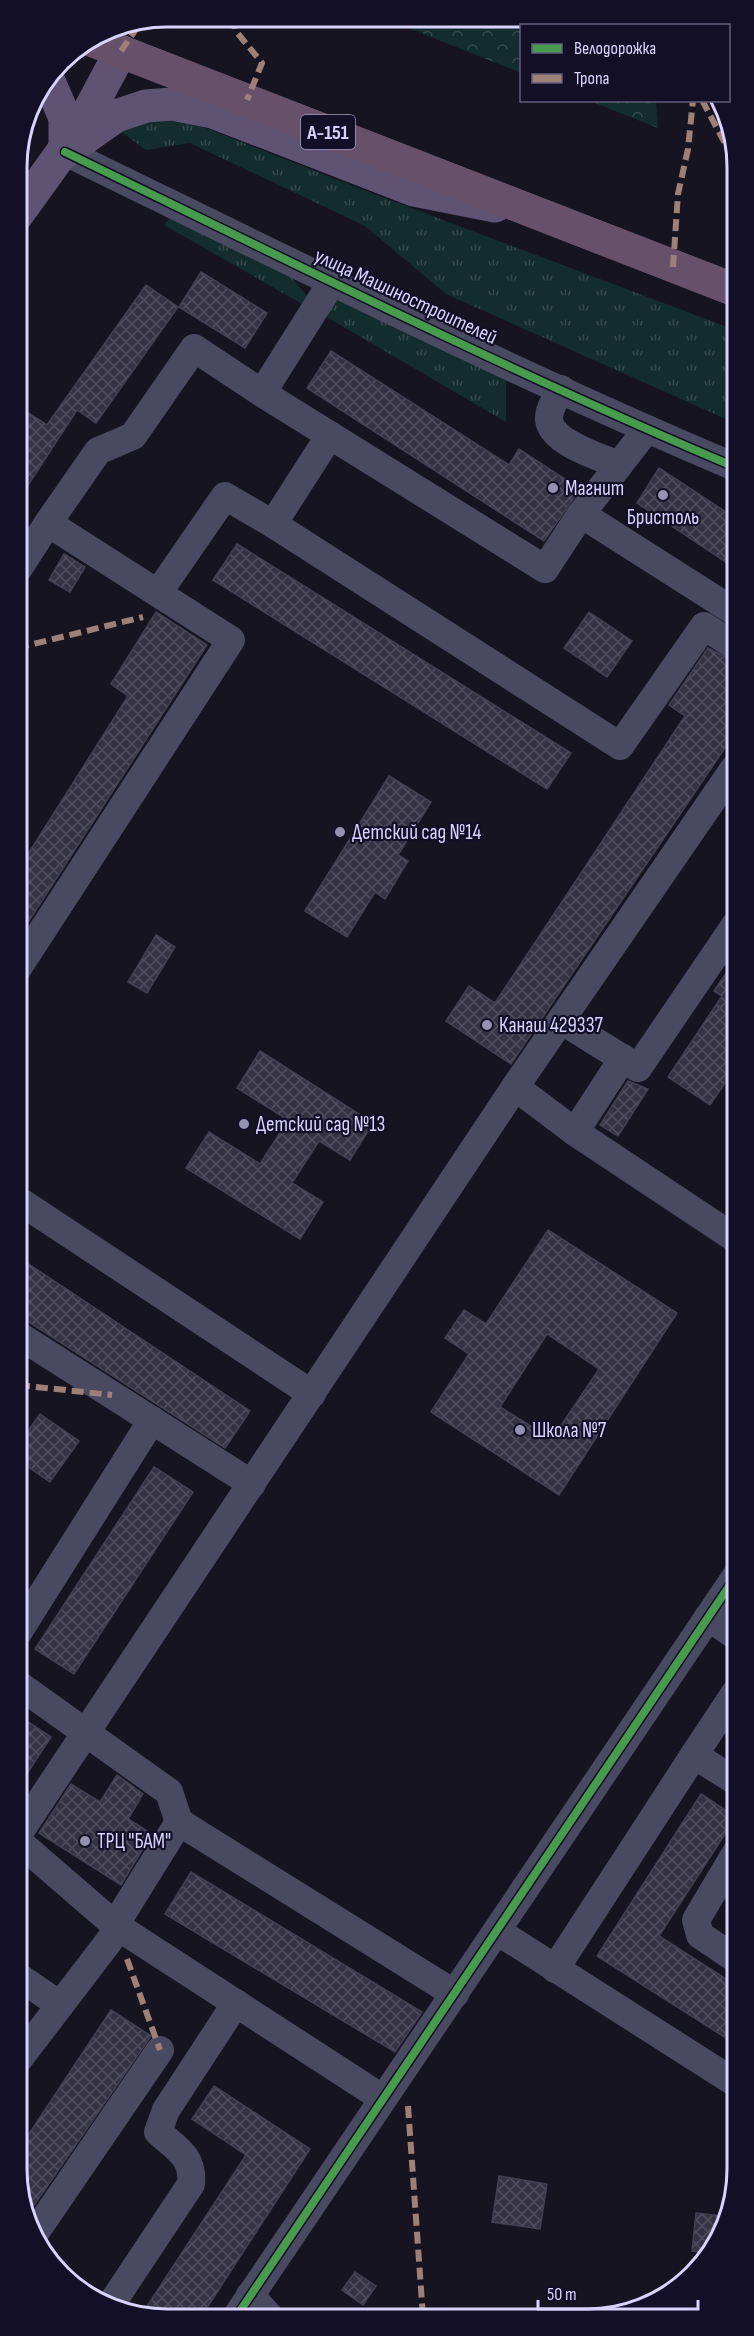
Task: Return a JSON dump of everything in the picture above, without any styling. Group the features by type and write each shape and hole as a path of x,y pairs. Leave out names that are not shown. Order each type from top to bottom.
{"highway":[{"name":"А-151","path":"101,44 727,287"}],"main road":[{"path":"27,202 65,152 121,51"},
{"path":"52,88 64,118 65,152"},
{"path":"65,152 116,116 146,106 172,104 213,112 414,190 535,214"}],"street":[{"name":"улица Машиностроителей","path":"65,152 332,282 647,429 727,463"},
{"path":"262,393 332,282"},
{"path":"27,556 98,451 133,436 194,348 262,393 545,569 581,514 647,429"},
{"path":"561,389 550,412 549,422 556,435 568,443 619,465"},
{"path":"273,524 330,435"},
{"path":"158,592 225,496 273,524 620,746 704,626 727,641"},
{"path":"581,514 727,607"},
{"path":"27,954 231,640 48,523"},
{"path":"27,1821 515,1087 727,779"},
{"path":"561,1020 638,1068 727,937"},
{"path":"575,1132 623,1058"},
{"path":"515,1087 575,1132 727,1233"},
{"path":"27,1206 312,1394"},
{"path":"27,1341 252,1484"},
{"path":"27,1618 152,1420"},
{"path":"243,2306 727,1589"},
{"path":"708,1617 727,1631"},
{"path":"27,1691 169,1792 179,1822 454,1994"},
{"path":"555,1969 727,1705"},
{"path":"694,1755 727,1776"},
{"path":"27,2048 117,1927 179,1822"},
{"path":"27,1849 117,1927 382,2098"},
{"path":"727,1868 696,1920 700,1935 727,1953"},
{"path":"497,1931 727,2078"},
{"path":"27,1982 60,2005"},
{"path":"158,2132 166,2110 236,2002"},
{"path":"39,2226 160,2050"},
{"path":"115,2299 191,2184 193,2169 187,2158 158,2132 120,2108"}],"green space":[{"path":"406,27 520,27 520,73"},
{"path":"593,102 656,102 658,128"},
{"path":"170,114 353,186 727,327 727,419 446,294 365,226 190,143 146,150 120,131"},
{"path":"171,217 293,279 307,296 304,305 164,225"},
{"path":"340,298 506,372 506,422 325,316 330,304"}],"building":[{"path":"201,272 267,313 245,348 179,307"},
{"path":"146,285 178,307 96,423 77,410 27,487 27,412 47,425"},
{"path":"331,351 509,465 519,449 580,489 544,541 307,388"},
{"path":"659,468 727,513 727,563 637,503"},
{"path":"237,544 571,753 547,789 213,580"},
{"path":"64,554 85,567 70,592 49,580"},
{"path":"156,612 207,645 27,924 27,856 128,696 111,684"},
{"path":"589,612 632,641 607,677 564,648"},
{"path":"708,648 727,658 727,745 511,1064 446,1021 469,986 495,1003 685,716 669,705"},
{"path":"389,776 431,802 398,855 408,861 385,899 375,892 347,937 305,911"},
{"path":"156,935 175,947 147,993 128,982"},
{"path":"727,972 727,1080 710,1105 668,1077 722,996 714,991"},
{"path":"260,1051 373,1123 350,1160 319,1141 292,1183 323,1202 300,1239 186,1168 209,1132 260,1164 288,1120 237,1088"},
{"path":"628,1081 648,1089 618,1136 600,1125"},
{"path":"548,1230 677,1313 559,1495 431,1412 469,1354 445,1338 464,1310 486,1324","holes":["547,1334 599,1369 552,1439 500,1407"]},
{"path":"27,1263 250,1411 225,1448 27,1321"},
{"path":"40,1414 79,1441 50,1482 27,1466 27,1432"},
{"path":"154,1467 193,1492 74,1674 35,1649"},
{"path":"27,1721 51,1737 27,1774"},
{"path":"117,1775 143,1794 128,1819 152,1834 121,1885 39,1833 71,1784 100,1802"},
{"path":"701,1794 727,1811 727,1831 659,1936 727,1980 727,2039 597,1956"},
{"path":"191,1872 422,2012 395,2052 165,1914"},
{"path":"111,2010 151,2036 33,2207 28,2187 27,2137"},
{"path":"214,2086 310,2149 206,2309 146,2307 246,2155 192,2119"},
{"path":"499,2176 547,2184 540,2229 492,2222"},
{"path":"696,2213 718,2216 699,2252 692,2251"},
{"path":"355,2272 376,2286 363,2305 342,2290"}],"marked path":[{"path":"235,27 262,63 247,100"},
{"path":"121,51 135,31"},
{"path":"673,267 678,194 688,149 693,102"},
{"path":"703,102 724,142"},
{"path":"27,646 143,617"},
{"path":"27,1386 112,1395"},
{"path":"127,1959 160,2050"},
{"path":"408,2106 422,2309"}],"cycle path":[{"path":"65,152 482,354 727,464"},
{"path":"241,2309 727,1589"}],"place":[{"name":"Магнит","path":"553,488"},
{"name":"Бристоль","path":"663,495"},
{"name":"Детский сад №14","path":"340,832"},
{"name":"Канаш 429337","path":"487,1025"},
{"name":"Детский сад №13","path":"244,1124"},
{"name":"Школа №7","path":"520,1430"},
{"name":"ТРЦ \"БАМ\"","path":"85,1841"}]}
